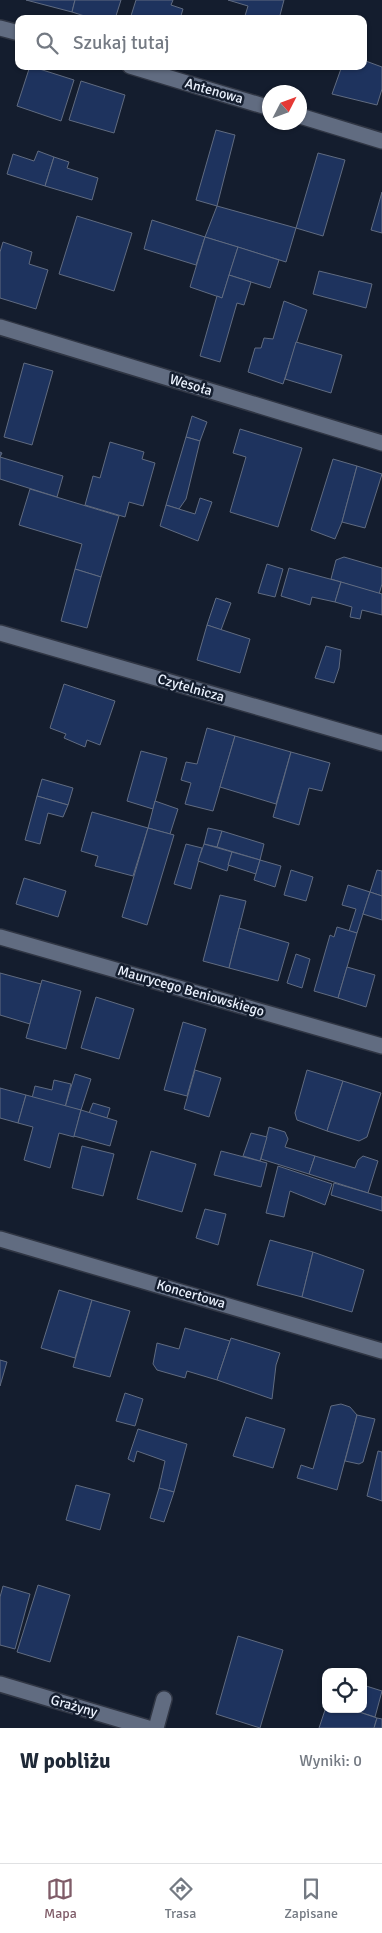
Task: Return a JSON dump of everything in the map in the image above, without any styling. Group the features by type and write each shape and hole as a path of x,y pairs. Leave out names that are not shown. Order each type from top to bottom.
{"street":[{"path":"0,28 15,32"},
{"name":"Antenowa","path":"143,70 262,106"},
{"path":"307,118 382,141"},
{"name":"Wesoła","path":"0,327 382,443"},
{"name":"Czytelnicza","path":"0,633 382,743"},
{"name":"Maurycego Beniowskiego","path":"0,937 382,1046"},
{"name":"Koncertowa","path":"0,1239 382,1351"},
{"name":"Grażyny","path":"0,1684 148,1728"},
{"path":"156,1728 164,1699"}],"building":[{"path":"26,0 75,0 72,12"},
{"path":"75,0 121,0 116,15 81,15 72,12"},
{"path":"136,0 173,0 171,5 183,9 181,15 131,15"},
{"path":"228,0 284,0 280,15 245,15 248,6"},
{"path":"367,61 382,67 382,89 377,105 332,94 341,70 367,70"},
{"path":"29,70 43,70 74,80 61,121 17,106"},
{"path":"81,81 125,95 114,133 69,120"},
{"path":"216,130 235,135 217,206 196,200"},
{"path":"38,151 54,157 45,186 7,174 13,154 34,161"},
{"path":"318,153 345,160 323,236 296,228"},
{"path":"54,157 69,162 67,168 98,178 92,200 45,186"},
{"path":"382,192 382,233 371,230"},
{"path":"217,206 296,228 286,262 205,237"},
{"path":"77,216 132,233 114,291 59,274"},
{"path":"152,220 205,237 196,265 144,249"},
{"path":"205,237 238,247 222,298 190,287"},
{"path":"3,242 32,252 29,264 48,270 36,309 0,298 0,252"},
{"path":"238,247 279,260 270,288 229,275"},
{"path":"319,271 372,284 366,308 313,294"},
{"path":"229,275 251,282 244,305 237,303 220,362 200,356 217,296 222,298"},
{"path":"284,301 307,310 283,384 248,372 255,348 261,348 264,338 273,339"},
{"path":"296,342 342,355 331,393 285,379"},
{"path":"24,363 53,371 32,445 4,437"},
{"path":"192,416 207,422 200,441 186,437"},
{"path":"240,429 302,448 278,527 230,512 246,457 233,453"},
{"path":"186,437 200,441 186,499 179,509 166,505"},
{"path":"110,442 144,452 142,459 155,463 143,506 129,502 125,517 85,505 93,476 100,478"},
{"path":"0,457 63,476 57,497 0,479"},
{"path":"333,459 357,466 342,522 335,539 311,530"},
{"path":"357,466 382,474 365,528 342,522"},
{"path":"30,489 119,516 101,577 75,569 82,544 19,525"},
{"path":"200,498 212,502 198,541 160,526 166,505 195,514"},
{"path":"344,557 382,568 382,584 379,594 331,579 336,560"},
{"path":"267,564 283,569 275,597 258,593"},
{"path":"289,568 341,582 335,602 312,597 310,605 281,596"},
{"path":"75,569 101,577 87,628 61,621"},
{"path":"341,582 382,594 382,615 362,610 360,619 350,617 352,607 335,602"},
{"path":"216,598 231,603 221,630 207,625"},
{"path":"207,625 250,639 240,673 197,660"},
{"path":"326,646 341,650 339,668 334,683 315,678"},
{"path":"64,684 115,701 100,745 87,740 85,747 64,738 66,734 50,728"},
{"path":"207,728 235,736 213,811 185,804 191,783 181,780 186,762 197,764"},
{"path":"235,736 291,752 276,804 220,787"},
{"path":"141,751 167,758 153,809 127,801"},
{"path":"291,752 330,763 322,791 309,788 299,825 273,817"},
{"path":"42,779 73,788 68,805 37,796"},
{"path":"37,796 68,805 63,817 48,813 40,844 25,840"},
{"path":"155,801 178,809 170,834 148,828"},
{"path":"92,812 148,828 133,876 95,866 98,856 81,851"},
{"path":"148,828 174,835 147,925 122,917"},
{"path":"208,828 222,831 217,847 204,844"},
{"path":"222,831 264,844 260,860 217,847"},
{"path":"186,844 202,848 191,889 174,884"},
{"path":"204,844 232,852 227,871 198,861"},
{"path":"232,852 260,860 256,874 228,865"},
{"path":"260,860 281,866 275,887 254,880"},
{"path":"291,870 313,877 306,901 284,895"},
{"path":"377,870 382,871 382,896 370,892"},
{"path":"24,878 66,891 58,917 16,904"},
{"path":"348,885 370,892 357,933 349,931 356,909 342,905"},
{"path":"370,892 382,896 382,920 363,914"},
{"path":"220,895 246,901 229,968 203,961"},
{"path":"337,927 357,933 338,998 314,991 330,935 334,937"},
{"path":"239,928 289,943 278,981 229,968"},
{"path":"296,954 310,959 302,988 287,983"},
{"path":"347,967 375,975 366,1007 338,998"},
{"path":"0,973 41,984 30,1024 0,1015"},
{"path":"42,980 81,991 66,1049 26,1038"},
{"path":"96,997 134,1009 119,1059 81,1048"},
{"path":"183,1022 206,1029 187,1096 164,1090"},
{"path":"195,1070 221,1078 209,1117 184,1109"},
{"path":"307,1070 343,1081 327,1131 297,1120 295,1113"},
{"path":"75,1074 91,1079 81,1110 65,1107"},
{"path":"54,1080 71,1084 65,1107 32,1098 35,1086 52,1090"},
{"path":"343,1081 381,1093 367,1137 359,1141 327,1131"},
{"path":"0,1088 26,1095 18,1123 0,1118"},
{"path":"26,1095 81,1110 74,1137 59,1133 50,1168 24,1160 33,1127 18,1123"},
{"path":"93,1103 110,1108 107,1118 89,1113"},
{"path":"81,1110 117,1121 110,1146 74,1136"},
{"path":"269,1127 285,1132 288,1139 285,1147 315,1156 309,1174 261,1159"},
{"path":"251,1133 267,1137 260,1161 243,1156"},
{"path":"82,1146 114,1154 103,1196 72,1188"},
{"path":"151,1151 196,1164 182,1212 137,1199"},
{"path":"221,1151 267,1163 261,1187 214,1175"},
{"path":"315,1156 355,1168 358,1160 363,1156 378,1161 368,1193 309,1174"},
{"path":"278,1166 332,1184 325,1205 290,1191 284,1217 266,1213"},
{"path":"334,1183 382,1197 382,1211 331,1195"},
{"path":"205,1209 226,1214 218,1245 196,1238"},
{"path":"270,1240 313,1252 302,1297 257,1285"},
{"path":"313,1252 364,1270 352,1312 302,1297"},
{"path":"59,1290 92,1300 75,1358 41,1348"},
{"path":"92,1300 130,1311 110,1377 73,1367"},
{"path":"185,1328 230,1341 217,1380 187,1371 185,1378 157,1370 153,1364 157,1343 179,1349"},
{"path":"231,1338 280,1353 276,1365 272,1399 217,1380"},
{"path":"0,1360 7,1362 0,1386"},
{"path":"125,1393 143,1399 135,1426 116,1421"},
{"path":"341,1404 350,1407 357,1415 337,1490 297,1478 301,1465 313,1469 331,1406"},
{"path":"357,1415 375,1419 363,1462 359,1464 345,1461"},
{"path":"246,1417 285,1429 273,1468 233,1456"},
{"path":"138,1429 187,1444 174,1492 159,1488 165,1461 137,1451 134,1462 128,1459"},
{"path":"378,1451 382,1452 382,1501 367,1496"},
{"path":"76,1485 110,1494 100,1530 66,1520"},
{"path":"159,1488 174,1492 164,1522 150,1518"},
{"path":"38,1585 70,1595 50,1662 17,1652"},
{"path":"3,1586 30,1594 15,1649 0,1645 0,1597"},
{"path":"238,1636 283,1650 260,1728 216,1714"},
{"path":"367,1686 382,1691 375,1717 362,1713 367,1713"},
{"path":"324,1713 362,1713 377,1718 374,1728 319,1728"},
{"path":"377,1718 382,1719 382,1728 374,1728"}]}
